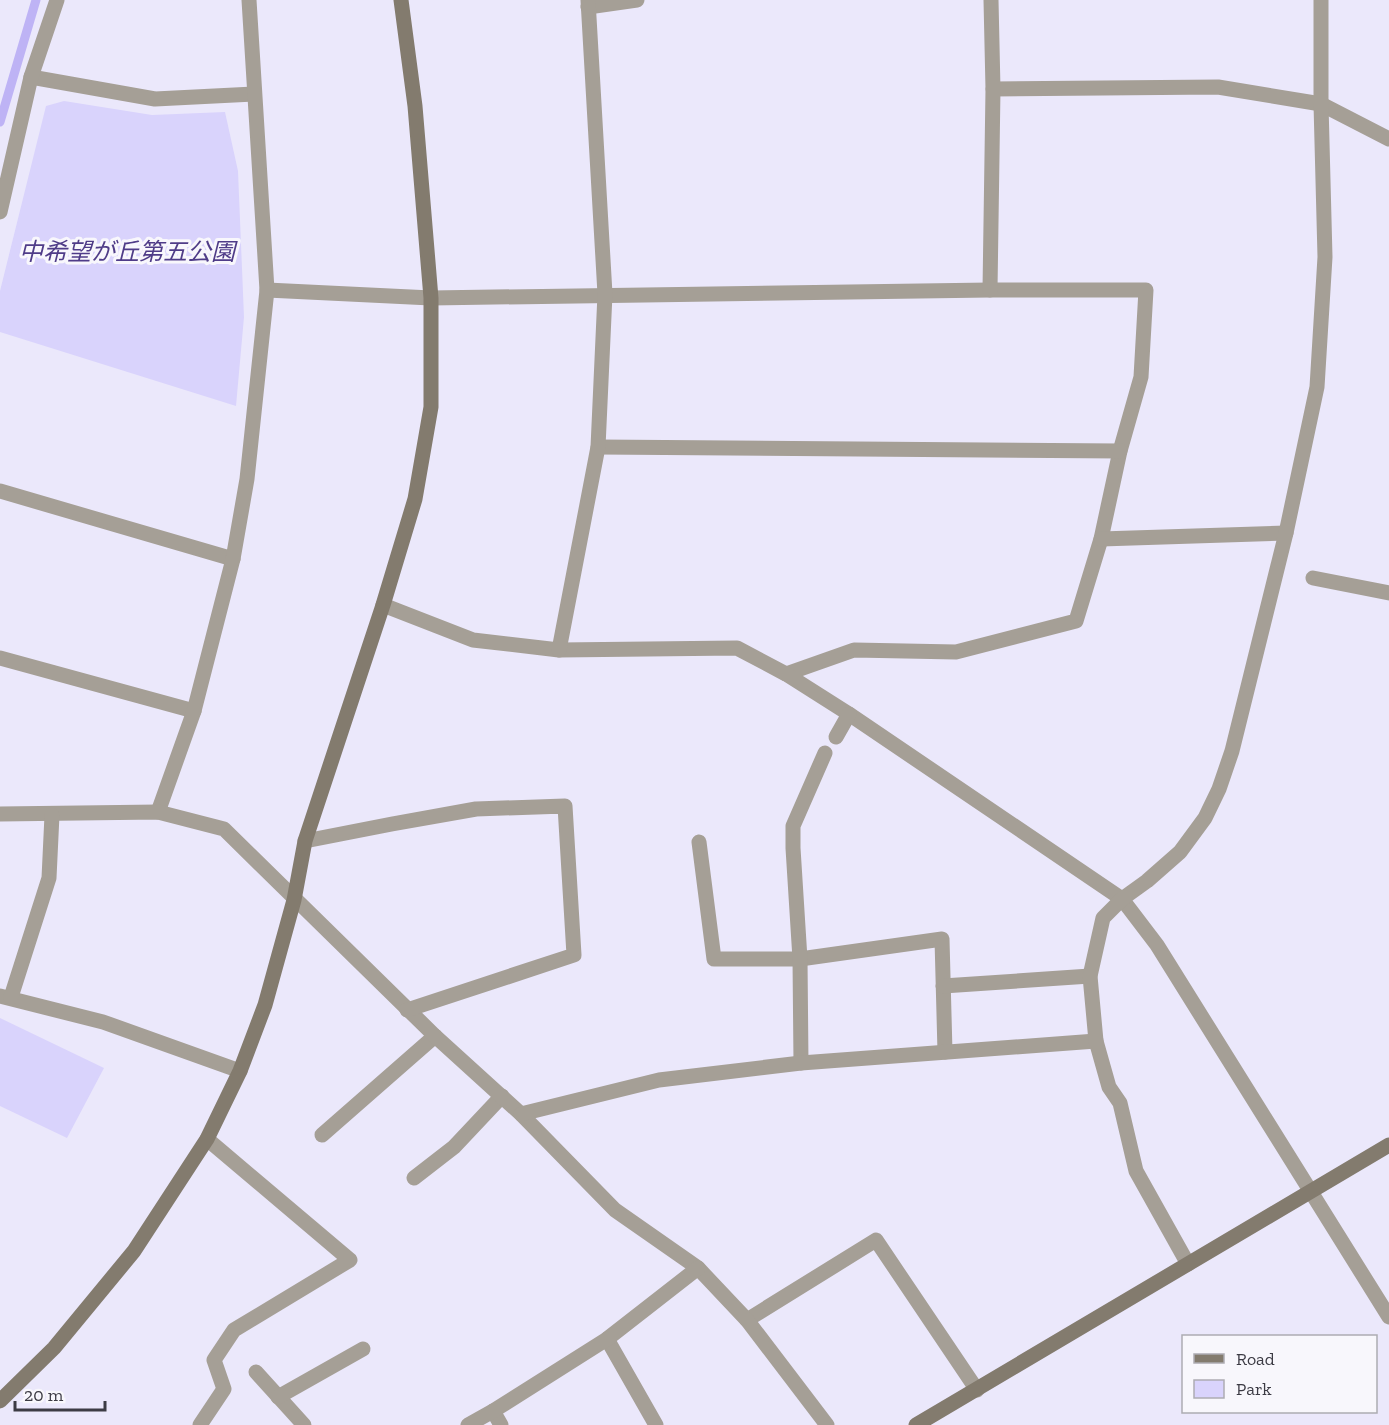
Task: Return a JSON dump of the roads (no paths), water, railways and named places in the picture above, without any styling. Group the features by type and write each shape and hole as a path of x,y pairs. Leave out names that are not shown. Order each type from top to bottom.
{"street":[{"path":"0,212 31,77 57,0"},
{"path":"158,812 194,711 233,559 247,478 267,290 249,0"},
{"path":"0,1401 54,1348 134,1251 207,1139 240,1071 265,1005 294,900 305,841 383,605 415,499 431,407 431,298 415,106 400,0"},
{"path":"559,650 598,447 605,294 588,4 637,0"},
{"path":"990,290 993,89 991,0"},
{"path":"1188,1264 1136,1170 1120,1103 1109,1087 1096,1041 1090,976 1103,918 1122,899 1180,852 1205,818 1219,789 1232,751 1286,533 1317,387 1325,257 1321,104 1322,0"},
{"path":"31,77 155,99 254,94"},
{"path":"993,89 1218,87 1321,104 1389,139"},
{"path":"267,290 431,298 605,294 1146,290 1140,377 1120,451 1101,539 1076,621 956,652 854,650 786,674"},
{"path":"598,447 1120,451"},
{"path":"0,491 233,559"},
{"path":"1101,539 1286,533"},
{"path":"1313,578 1389,593"},
{"path":"383,605 473,640 559,650 737,648 786,674 849,714 1122,899 1157,945 1389,1317"},
{"path":"0,658 194,711"},
{"path":"836,737 849,714"},
{"path":"801,1063 800,959 793,826 825,753"},
{"path":"305,841 477,809 565,806 574,955 407,1010"},
{"path":"0,814 158,812 224,829 407,1010 521,1114 615,1210 698,1269 747,1320 827,1425"},
{"path":"51,814 50,878 6,996 103,1022 240,1071"},
{"path":"699,842 714,959 800,959 942,939 945,1052"},
{"path":"943,986 1090,976"},
{"path":"322,1135 435,1036"},
{"path":"521,1114 659,1080 801,1063 1096,1041"},
{"path":"414,1178 454,1148 502,1096"},
{"path":"200,1425 224,1389 214,1360 234,1330 350,1260 207,1139"},
{"path":"916,1425 1389,1145"},
{"path":"747,1320 876,1240 977,1390"},
{"path":"468,1425 607,1339 698,1269"},
{"path":"607,1339 656,1425"},
{"path":"278,1397 363,1349"},
{"path":"256,1372 304,1425"},
{"path":"493,1411 501,1425"}],"waterway":[{"path":"0,122 36,0"}],"park label":[{"name":"中希望が丘第五公園","path":"127,252"}]}
